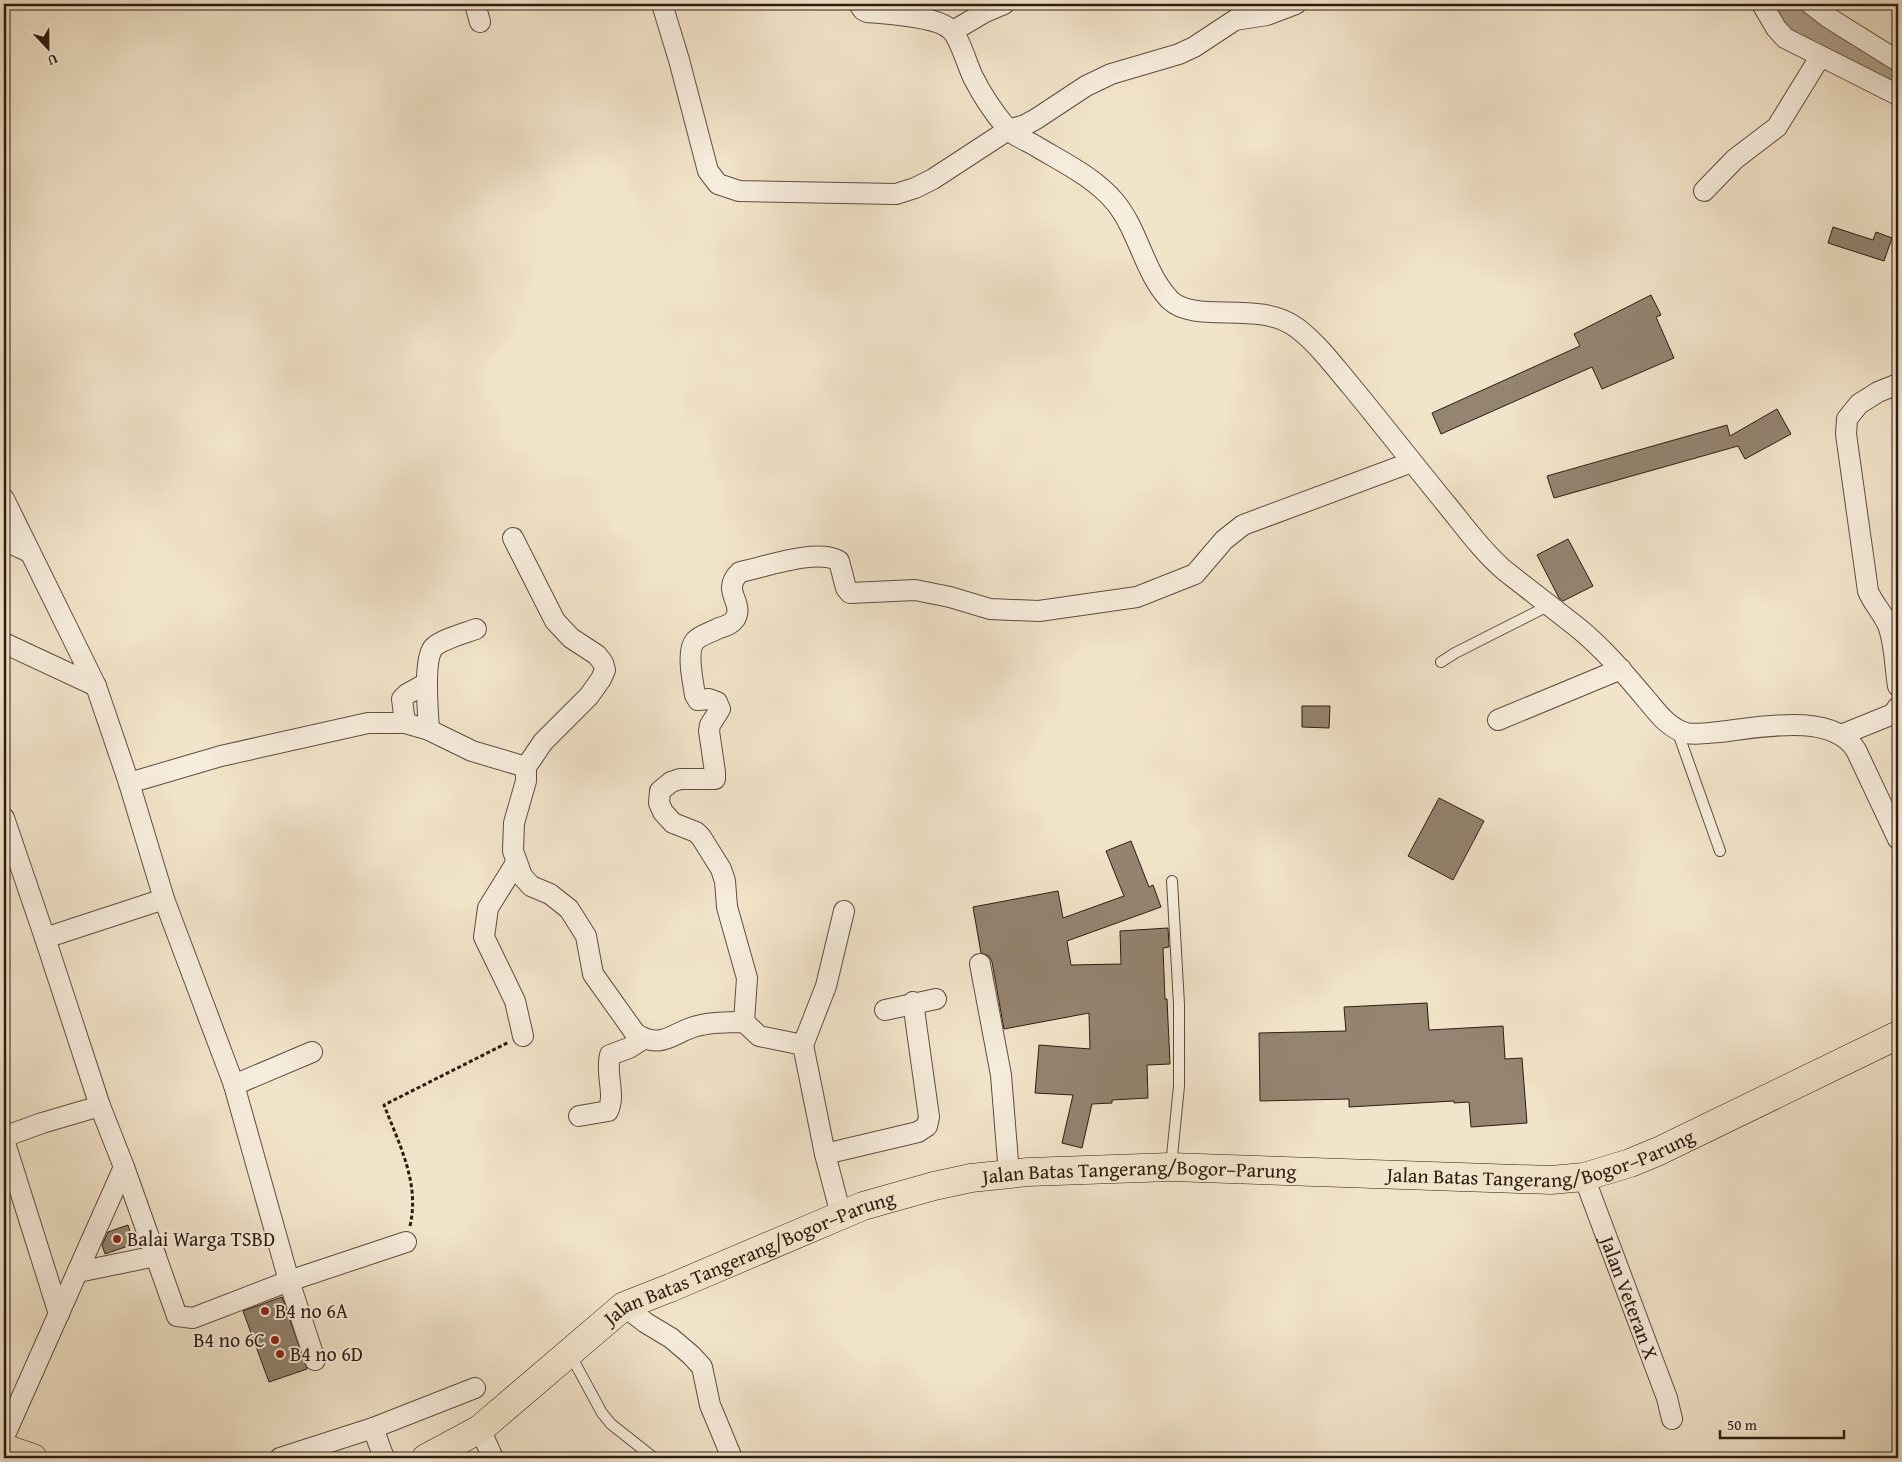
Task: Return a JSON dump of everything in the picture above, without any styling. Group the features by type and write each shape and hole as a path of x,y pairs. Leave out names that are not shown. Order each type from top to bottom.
{"main road":[{"name":"Jalan Batas Tangerang/Bogor–Parung","path":"426,1458 480,1429 624,1306 863,1206 934,1186 971,1178 1009,1174 1170,1167 1551,1180 1584,1177 1630,1163 1674,1144 1898,1035"},
{"path":"4,1448 33,1458"}],"street":[{"path":"662,4 708,170 718,184 739,190 896,194 915,188 933,179 1008,130 1030,122 1086,86 1111,74 1179,54 1235,20 1267,15 1296,4"},
{"path":"859,4 867,12 929,20 940,23 953,31 975,80 1008,130 1077,170 1100,187 1117,204 1158,283 1169,298 1180,308 1204,311 1251,312 1275,316 1295,327 1317,346 1477,543 1503,569 1579,629 1621,669 1664,720 1677,729 1696,734 1786,725 1822,727 1841,734 1850,741 1856,750 1898,838"},
{"path":"953,31 985,12 1004,4"},
{"path":"1762,4 1776,28 1785,38 1898,95"},
{"path":"1811,4 1829,18 1898,61"},
{"path":"1704,191 1735,158 1776,127 1820,57"},
{"path":"1898,384 1878,392 1859,404 1847,419 1846,434 1868,591 1872,601 1890,629 1898,686"},
{"path":"744,1022 747,978 728,913 725,881 721,869 696,832 672,823 668,819 661,807 659,797 663,787 675,780 715,779 708,730 720,710 717,702 709,699 698,700 690,655 693,642 699,637 730,624 736,618 736,602 731,590 733,579 740,572 801,558 822,556 839,561 846,588 850,593 915,590 950,597 990,609 1039,611 1136,597 1195,574 1224,540 1243,525 1412,462"},
{"path":"4,499 96,686 129,783 164,899 234,1085 289,1281 315,1360"},
{"path":"513,538 554,621 571,638 597,655 603,663 605,670 589,696 543,742 526,767 526,781 514,823 513,851 522,876 531,886 550,894 569,909 586,936 593,974 635,1034 643,1039 652,1042 662,1041 699,1025 744,1022 759,1036 803,1045"},
{"path":"4,540 29,552"},
{"path":"429,730 427,683 430,655 434,647 476,629"},
{"path":"4,643 96,686"},
{"path":"1498,720 1621,669"},
{"path":"405,723 402,699 407,694 427,683"},
{"path":"1841,734 1893,714 1898,707"},
{"path":"129,783 221,756 368,723 405,723 429,730 472,750 526,767"},
{"path":"4,818 100,1106 124,1167 175,1313 180,1317 193,1318 289,1281 406,1242"},
{"path":"516,863 488,908 484,937 515,1001 523,1036"},
{"path":"45,938 164,899"},
{"path":"840,1215 825,1154 803,1045 826,986 844,911"},
{"path":"980,964 1001,1075 1009,1174"},
{"path":"885,1010 913,1002 936,999"},
{"path":"825,1154 918,1132 927,1126 929,1117 913,1002"},
{"path":"579,1116 608,1111 611,1097 608,1071 610,1055 629,1048 643,1039"},
{"path":"234,1085 312,1052"},
{"path":"59,1314 5,1142 9,1135 100,1106"},
{"path":"4,1437 124,1167"},
{"name":"Jalan Veteran X","path":"1584,1177 1667,1398 1672,1419"},
{"path":"78,1272 156,1256"},
{"path":"624,1306 646,1323 671,1338 692,1355 702,1367 710,1406 732,1458"},
{"path":"280,1458 373,1428 474,1388"},
{"path":"373,1428 384,1458"},
{"path":"480,1429 493,1458"}],"lane":[{"path":"1441,662 1455,652 1550,605"},
{"path":"1677,729 1720,851"},
{"path":"1170,1167 1179,1086 1179,1004 1172,881"},
{"path":"569,1353 602,1413 611,1424 654,1458"}],"path":[{"path":"406,1242 414,1203 411,1179 384,1104 523,1036"}],"building":[{"path":"1833,227 1873,240 1876,232 1892,238 1884,261 1828,243"},
{"path":"1651,295 1661,315 1656,317 1674,358 1602,389 1592,367 1441,434 1432,413 1580,346 1574,334"},
{"path":"1777,409 1791,434 1745,459 1738,446 1554,498 1547,476 1727,425 1730,436"},
{"path":"1568,539 1593,586 1563,601 1559,598 1537,555"},
{"path":"1302,706 1330,706 1329,728 1302,727"},
{"path":"1439,798 1484,821 1453,880 1408,856"},
{"path":"1131,841 1149,887 1153,885 1161,907 1067,941 1071,965 1121,964 1120,931 1168,928 1169,947 1163,948 1170,1064 1147,1065 1148,1098 1112,1100 1112,1103 1092,1104 1082,1148 1062,1143 1073,1095 1035,1093 1039,1045 1090,1049 1089,1013 1004,1029 992,962 989,956 981,953 973,907 1058,891 1063,918 1124,896 1106,851"},
{"path":"1427,1003 1429,1030 1503,1026 1505,1059 1522,1058 1527,1123 1471,1127 1469,1102 1454,1103 1454,1101 1349,1107 1349,1099 1260,1101 1259,1033 1346,1031 1344,1007"},
{"name":"Balai Warga TSBD","path":"128,1225 134,1244 105,1254 102,1245 108,1232"},
{"path":"282,1297 307,1369 269,1382 243,1311"}],"waterway":[{"path":"1782,4 1790,18 1898,71"}],"place":[{"name":"Balai Warga TSBD","path":"117,1239"},
{"name":"B4 no 6A","path":"265,1311"},
{"name":"B4 no 6C","path":"275,1340"},
{"name":"B4 no 6D","path":"280,1354"}]}
